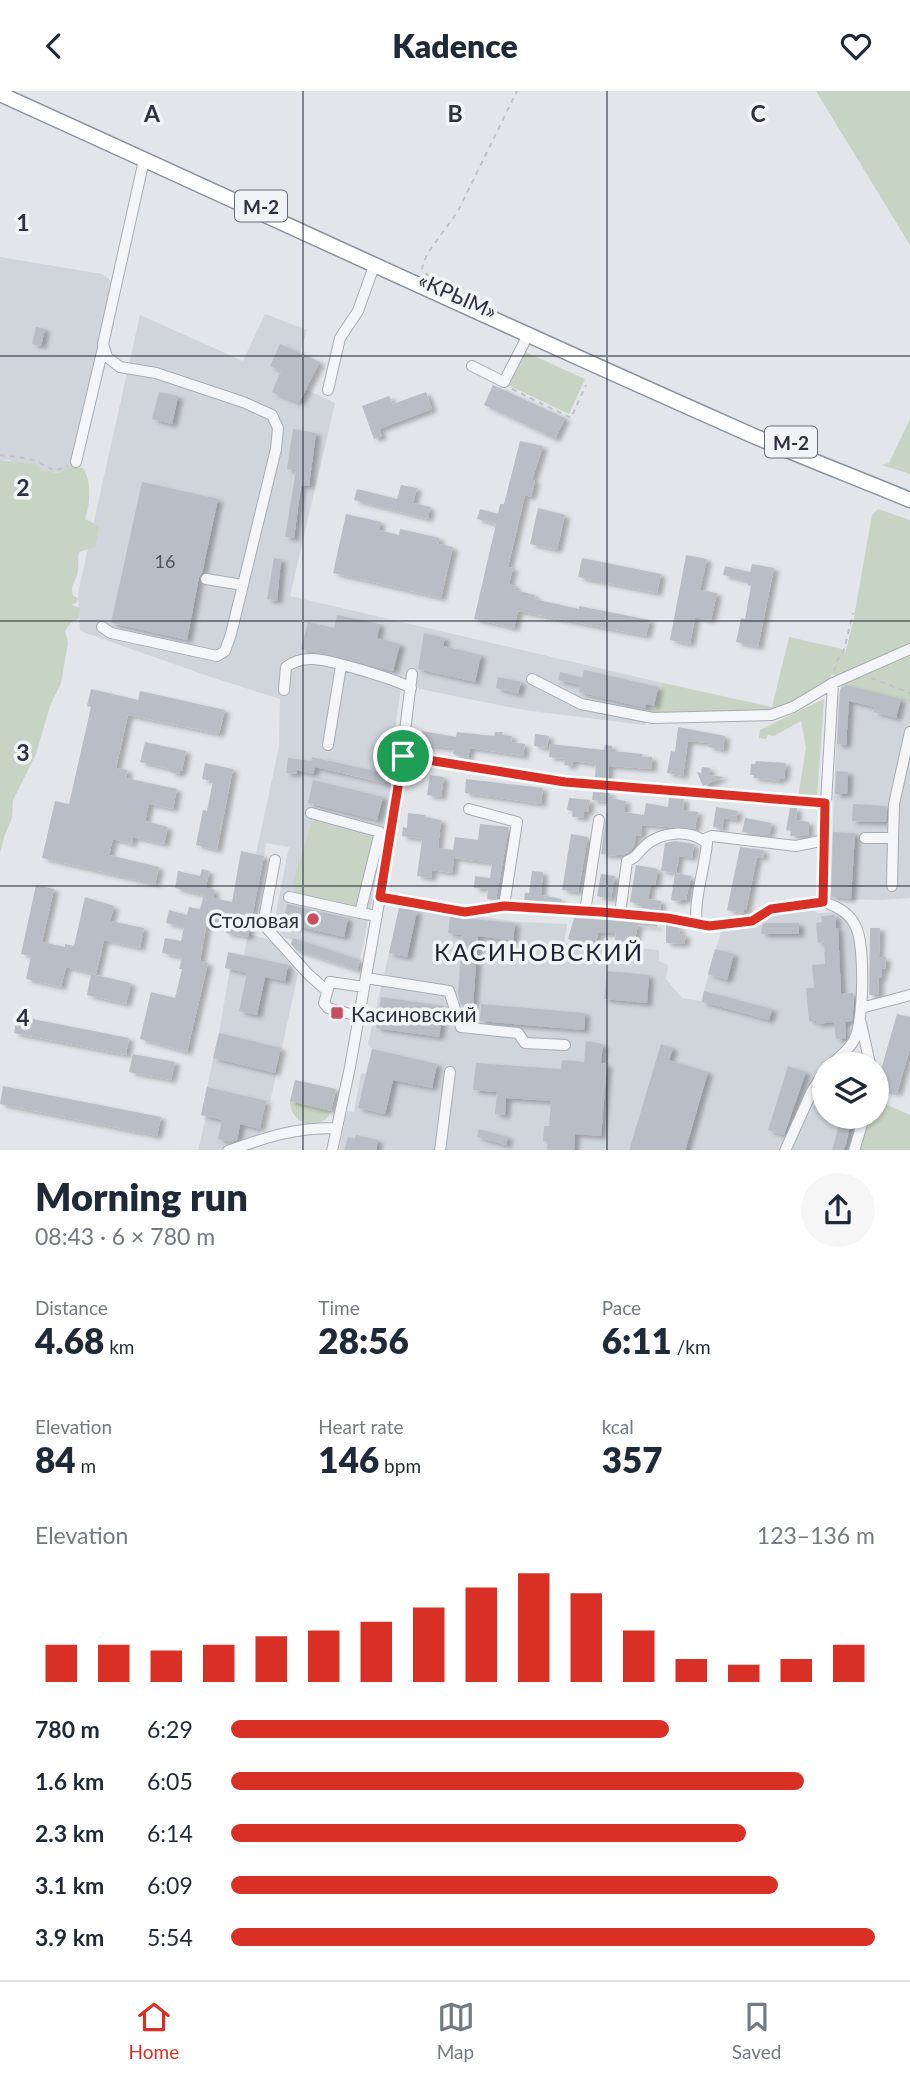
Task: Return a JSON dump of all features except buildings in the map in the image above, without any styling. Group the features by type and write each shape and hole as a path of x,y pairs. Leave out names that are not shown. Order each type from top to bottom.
{"highway":[{"name":"«КРЫМ»","path":"9,91 437,287 533,326 671,391 910,491"},
{"path":"0,94 731,426 910,500"}],"street":[{"path":"76,462 144,160"},
{"path":"328,390 340,338 358,311 374,266"},
{"path":"472,366 504,382 529,334"},
{"path":"102,627 111,633 217,656 225,651 232,634 276,449 278,428 272,415 243,402 156,373 120,367 107,357 103,344"},
{"path":"206,579 243,586"},
{"path":"532,679 581,704 653,718 771,715 793,707 833,683 910,649"},
{"path":"284,690 286,667 294,661 314,658 402,683 411,688"},
{"path":"328,745 341,666"},
{"path":"332,1150 377,916 403,756 412,674"},
{"path":"823,902 825,803 833,683"},
{"path":"892,886 894,804 910,732"},
{"path":"403,756 565,782 825,803"},
{"path":"469,809 517,822 504,906"},
{"path":"311,813 380,832 360,913"},
{"path":"585,912 598,820"},
{"path":"620,914 627,861 636,859 644,846 666,834 700,838 707,843"},
{"path":"697,924 695,911 707,838 712,836 796,846 825,840"},
{"path":"865,838 893,838"},
{"path":"275,860 263,924 326,990"},
{"path":"289,897 377,916"},
{"path":"380,897 465,912 504,906 620,914 709,926 752,921 771,909 823,902 848,915 856,926 860,941 861,1023 867,1052"},
{"path":"358,1016 328,1008 324,1003 330,982 365,982 449,991 461,1027 518,1033 525,1043 565,1045"},
{"path":"861,1008 910,995"},
{"path":"843,1052 853,1042 861,1023"},
{"path":"440,1150 450,1072"},
{"path":"785,1150 812,1091"},
{"path":"228,1150 279,1133 305,1128 335,1128"},
{"path":"854,1150 860,1129"}],"path":[{"path":"437,287 422,268 427,254 458,211 517,91"},
{"path":"504,382 506,387 571,418 586,385"},
{"path":"0,455 36,461 46,468 60,470 76,462"},
{"path":"833,683 834,666 844,650 853,613"},
{"path":"857,672 910,692"}],"shaded area":[{"path":"0,257 102,274 111,281 72,466 60,473 0,460"},
{"path":"265,314 307,330 300,353 320,362 307,390 335,403 290,596 663,683 656,710 649,708 645,725 524,710 459,697 420,689 403,676 388,774 312,757 310,765 395,787 360,960 283,937 274,923 289,847 266,843 264,856 256,854 279,747 280,699 80,631 78,593 140,315 243,361"},
{"path":"842,684 910,701 910,898 830,899 838,698"},
{"path":"400,905 518,922 567,924 564,943 610,948 610,955 634,956 636,948 659,950 659,961 668,965 666,979 682,998 701,1001 722,928 761,923 774,914 811,909 818,913 839,912 853,928 857,940 859,1018 846,1030 849,1052 812,1052 812,1129 865,1129 859,1150 339,1150 347,1111 354,1112 361,1074 366,1073 372,1049 368,1044"},
{"path":"248,934 271,940 298,974 270,1102 266,1102 259,1136 220,1150 198,1150 206,1116 201,1115 230,969 244,955"}],"green space":[{"path":"816,91 910,91 910,245"},
{"path":"523,351 585,379 569,414 508,385"},
{"path":"910,419 910,474 882,465 889,463"},
{"path":"0,460 35,464 42,471 60,473 72,466 83,468 88,479 89,493 85,519 99,526 95,547 79,552 78,571 72,589 73,596 78,598 72,605 80,608 79,618 65,631 68,643 61,683 50,706 36,754 13,800 12,818 0,853"},
{"path":"878,509 910,520 910,644 836,676 832,674 829,681 795,703 769,713 647,715 649,708 656,709 663,683 772,707 789,637 842,649 845,653 872,515"},
{"path":"910,655 910,702 842,684 843,682"},
{"path":"824,699 817,799 798,798 806,747 801,721 774,736 768,735 766,739 759,738 760,730"},
{"path":"312,822 374,837 356,908 295,894 293,882"},
{"path":"290,1101 331,1111 320,1123 307,1124 295,1116"},
{"path":"889,1105 910,1115 910,1150 859,1150 865,1129 889,1129"}],"place":[{"name":"Столовая","path":"313,919"},
{"name":"Касиновский","path":"337,1013"}],"district":[{"name":"КАСИНОВСКИЙ","path":"539,951"}],"route":[{"path":"403,756 565,782 825,803 823,902 771,909 752,921 709,926 667,918 504,906 465,912 380,897 396,813 403,756"}]}
